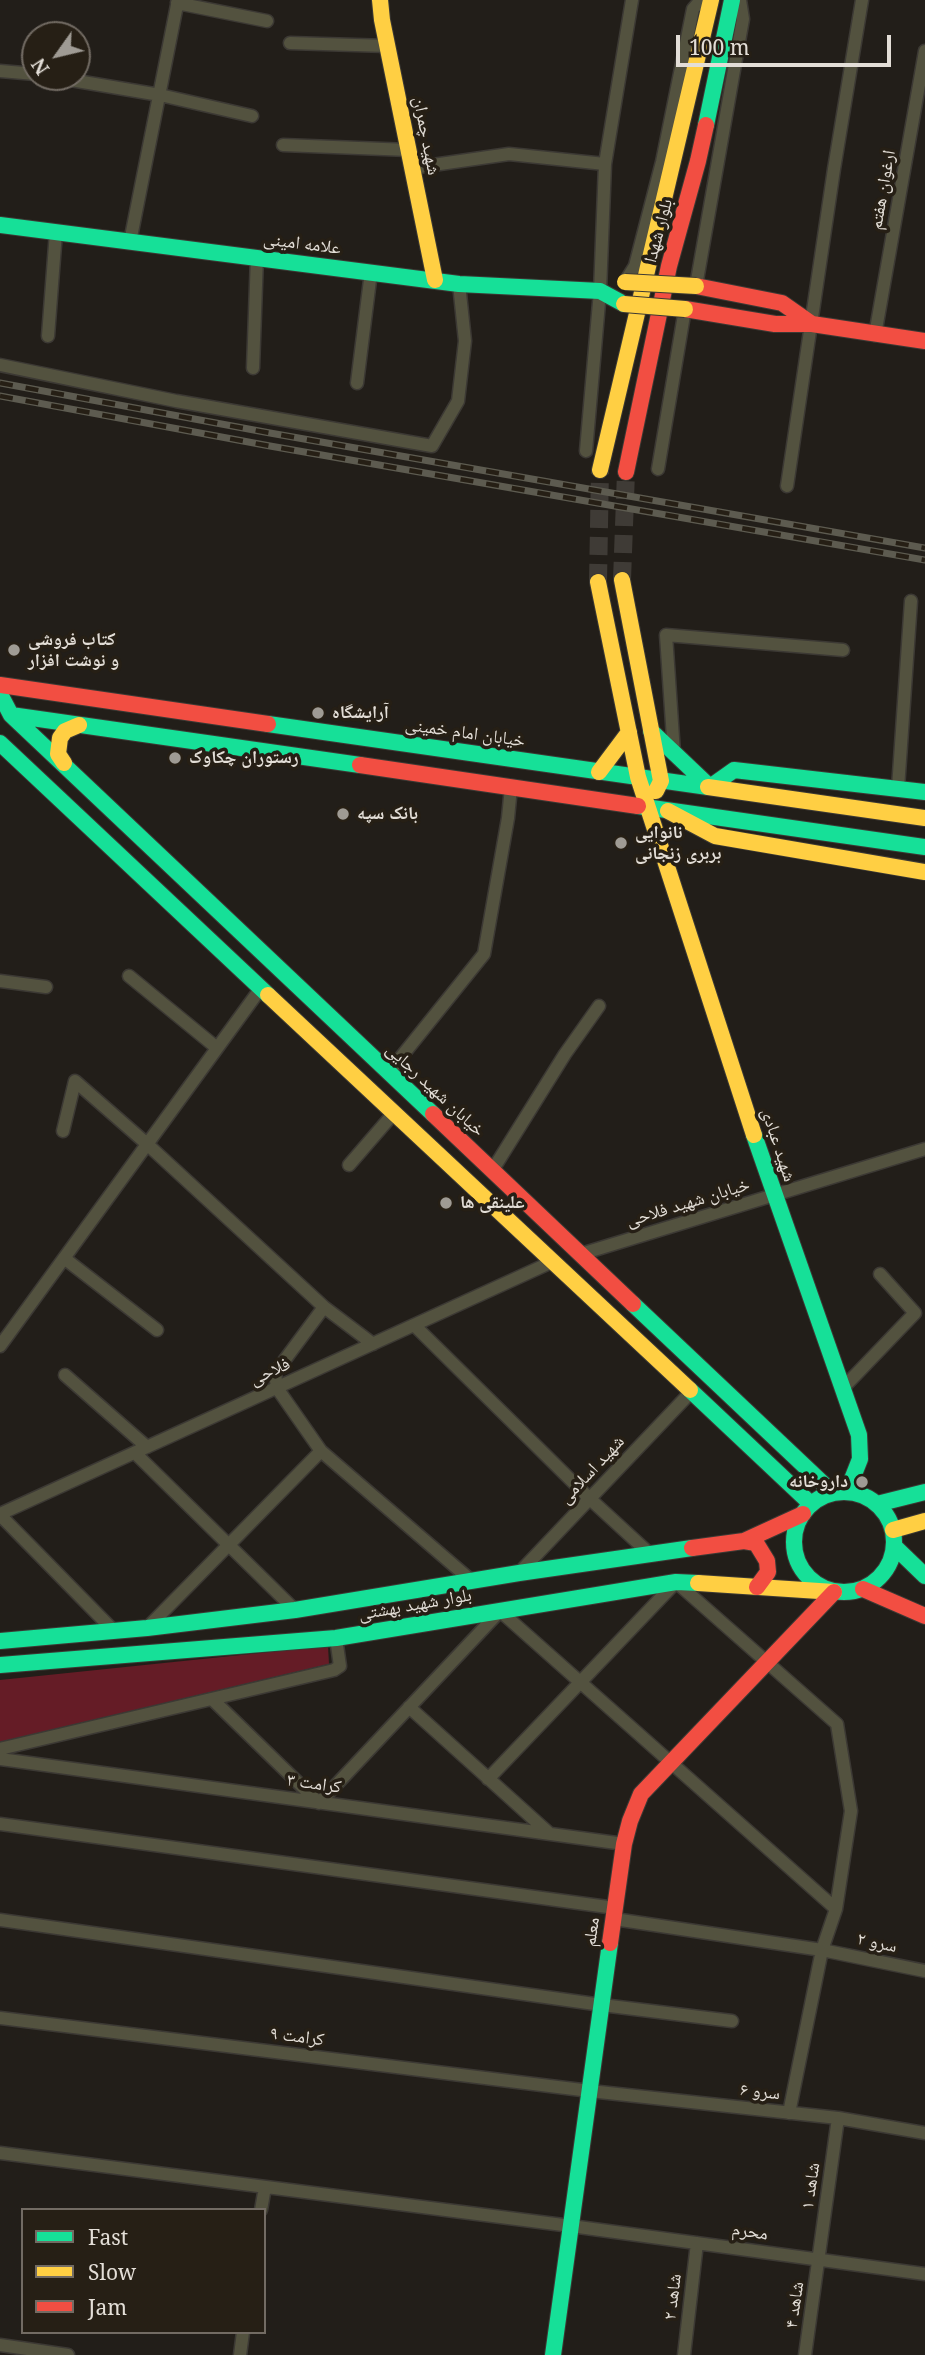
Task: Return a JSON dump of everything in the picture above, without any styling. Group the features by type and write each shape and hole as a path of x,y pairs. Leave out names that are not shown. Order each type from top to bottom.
{"main road":[{"name":"شهید چمران","path":"380,0 435,280"},
{"name":"بلوار شهدا","path":"600,470 711,0"},
{"name":"بلوار شهدا","path":"626,472 669,266 698,161 732,0"},
{"name":"علامه امینی","path":"0,225 459,284 600,291"},
{"path":"600,291 625,282 696,286 782,303 812,324"},
{"path":"600,291 624,304 685,309 775,324 812,324 925,341"},
{"path":"622,580 661,780 657,808"},
{"path":"598,582 638,777 657,808 715,836 925,872"},
{"name":"خیابان امام خمینی","path":"0,685 925,818"},
{"name":"خیابان شهید رجایی","path":"0,694 6,714 66,766 492,1171 840,1493"},
{"path":"6,714 925,847"},
{"path":"248,749 251,722"},
{"path":"66,766 58,754 58,745 65,731 79,724"},
{"path":"651,731 710,788 734,770 925,792"},
{"path":"320,759 327,732"},
{"path":"599,772 629,732"},
{"path":"0,743 692,1391 807,1509"},
{"name":"شهید عبادی","path":"657,808 774,1195 859,1436 860,1459 840,1493"},
{"path":"877,1504 925,1492"},
{"path":"840,1493 863,1496 877,1504 887,1516 893,1538 891,1560 885,1572 863,1589 849,1592 834,1592 819,1586 806,1575 797,1561 794,1545 796,1529 807,1509 840,1493"},
{"name":"بلوار شهید بهشتی","path":"0,1640 115,1632 295,1610 519,1573 744,1541 807,1509"},
{"path":"893,1538 925,1521"},
{"path":"893,1538 925,1576"},
{"path":"744,1541 757,1543 767,1561 768,1572 757,1587"},
{"name":"بلوار شهید بهشتی","path":"0,1665 336,1638 676,1583 834,1592"},
{"path":"863,1589 925,1616"},
{"name":"معلم","path":"553,2355 624,1844 630,1821 642,1794 671,1761 834,1592"}],"street":[{"path":"586,451 600,291 606,164 632,0"},
{"path":"625,282 635,266 662,162 693,9 701,0"},
{"path":"696,286 743,19 740,0"},
{"path":"787,486 862,0"},
{"path":"130,242 178,2 267,21"},
{"path":"290,43 388,46"},
{"name":"ارغوان هفتم","path":"875,335 925,51"},
{"path":"0,71 21,73"},
{"path":"91,83 160,95 252,116"},
{"path":"283,145 409,150"},
{"path":"412,168 509,154 606,164"},
{"path":"48,336 56,232"},
{"path":"253,368 257,257"},
{"path":"357,383 371,272"},
{"path":"0,365 176,401 432,446 458,401 465,341 459,284"},
{"path":"659,469 685,309"},
{"path":"898,788 911,601"},
{"path":"674,753 666,635 843,650"},
{"path":"388,1072 484,954 508,818 510,787"},
{"path":"129,976 217,1048"},
{"path":"0,981 46,988"},
{"path":"0,1346 261,988"},
{"path":"492,1171 565,1054 599,1006"},
{"path":"63,1131 75,1082 147,1144 324,1307 373,1344"},
{"path":"349,1165 394,1113"},
{"name":"خیابان شهید فلاحی","path":"581,1254 925,1149"},
{"path":"64,1258 157,1331"},
{"name":"فلاحی","path":"0,1514 554,1261"},
{"path":"844,1388 915,1313 880,1274"},
{"path":"324,1307 275,1373 277,1388 321,1451 473,1582"},
{"path":"414,1325 589,1498 650,1554"},
{"path":"65,1375 148,1447"},
{"name":"شهید اسلامی","path":"519,1573 692,1391"},
{"path":"147,1628 321,1451"},
{"path":"135,1453 295,1610"},
{"path":"0,1514 115,1632"},
{"path":"488,1779 676,1583 837,1724 851,1811 836,1909 822,1950 789,2113"},
{"path":"212,1699 320,1803 500,1611 836,1909"},
{"path":"0,1749 338,1669 340,1666 336,1638"},
{"path":"409,1707 551,1834"},
{"name":"کرامت ۳","path":"0,1759 624,1844"},
{"name":"سرو ۲","path":"0,1825 614,1914 925,1970"},
{"path":"0,1920 732,2021"},
{"name":"کرامت ۹","path":"0,2018 590,2091"},
{"name":"سرو ۶","path":"590,2091 838,2118 925,2133"},
{"name":"شاهد ۱","path":"819,2259 838,2118"},
{"name":"محرم","path":"0,2153 925,2274"},
{"path":"261,2208 265,2187"},
{"name":"شاهد ۲","path":"684,2355 697,2243"},
{"name":"شاهد ۴","path":"805,2355 819,2259"},
{"path":"240,2355 243,2334"},
{"path":"0,2345 68,2355"}],"shaded area":[{"path":"328,1646 329,1664 0,1742 0,1680"}],"tunnel":[{"path":"598,582 600,470"},
{"path":"622,580 626,472"}],"railway":[{"path":"0,383 925,548"},
{"path":"0,396 925,560"}],"traffic: fast":[{"path":"706,125 732,0"},
{"path":"0,225 459,284 600,291 624,304"},
{"path":"0,694 11,715 433,1114"},
{"path":"11,715 360,765"},
{"path":"268,724 708,787"},
{"path":"651,731 710,787 734,770 925,792"},
{"path":"0,743 268,995"},
{"path":"638,806 925,847"},
{"path":"754,1135 859,1435 860,1459 847,1492"},
{"path":"633,1304 833,1493"},
{"path":"690,1390 811,1504"},
{"path":"844,1492 872,1500 886,1514 894,1542 886,1570 872,1584 844,1592 816,1584 802,1570 794,1542 802,1514 816,1500 844,1492"},
{"path":"877,1504 925,1492"},
{"path":"894,1546 925,1576"},
{"path":"0,1641 147,1628 295,1610 692,1548"},
{"path":"0,1665 336,1638 676,1582 698,1583"},
{"path":"553,2355 610,1943"}],"traffic: slow":[{"path":"380,0 435,280"},
{"path":"600,470 711,0"},
{"path":"625,282 696,286"},
{"path":"624,304 685,309"},
{"path":"622,580 661,781 656,791"},
{"path":"598,582 638,777 754,1135"},
{"path":"64,763 58,754 60,738 65,731 79,725"},
{"path":"599,772 629,732"},
{"path":"708,787 925,818"},
{"path":"668,811 715,836 925,872"},
{"path":"268,995 690,1390"},
{"path":"893,1530 925,1521"},
{"path":"698,1583 834,1592"}],"traffic: jam":[{"path":"626,472 669,266 706,125"},
{"path":"696,286 782,303 812,324"},
{"path":"685,309 775,324 812,324 925,341"},
{"path":"0,685 268,724"},
{"path":"360,765 638,806"},
{"path":"433,1114 633,1304"},
{"path":"692,1548 744,1541 803,1514"},
{"path":"744,1541 756,1543 767,1561 768,1572 757,1587"},
{"path":"863,1589 925,1616"},
{"path":"610,1943 624,1844 641,1794 834,1592"}],"place":[{"name":"کتاب فروشی و نوشت افزار","path":"14,650"},
{"name":"آرایشگاه","path":"318,713"},
{"name":"رستوران چکاوک","path":"175,758"},
{"name":"بانک سپه","path":"343,814"},
{"name":"نانوایی بربری زنجانی","path":"621,843"},
{"name":"علینقی ها","path":"446,1203"},
{"name":"داروخانه","path":"862,1482"}]}
